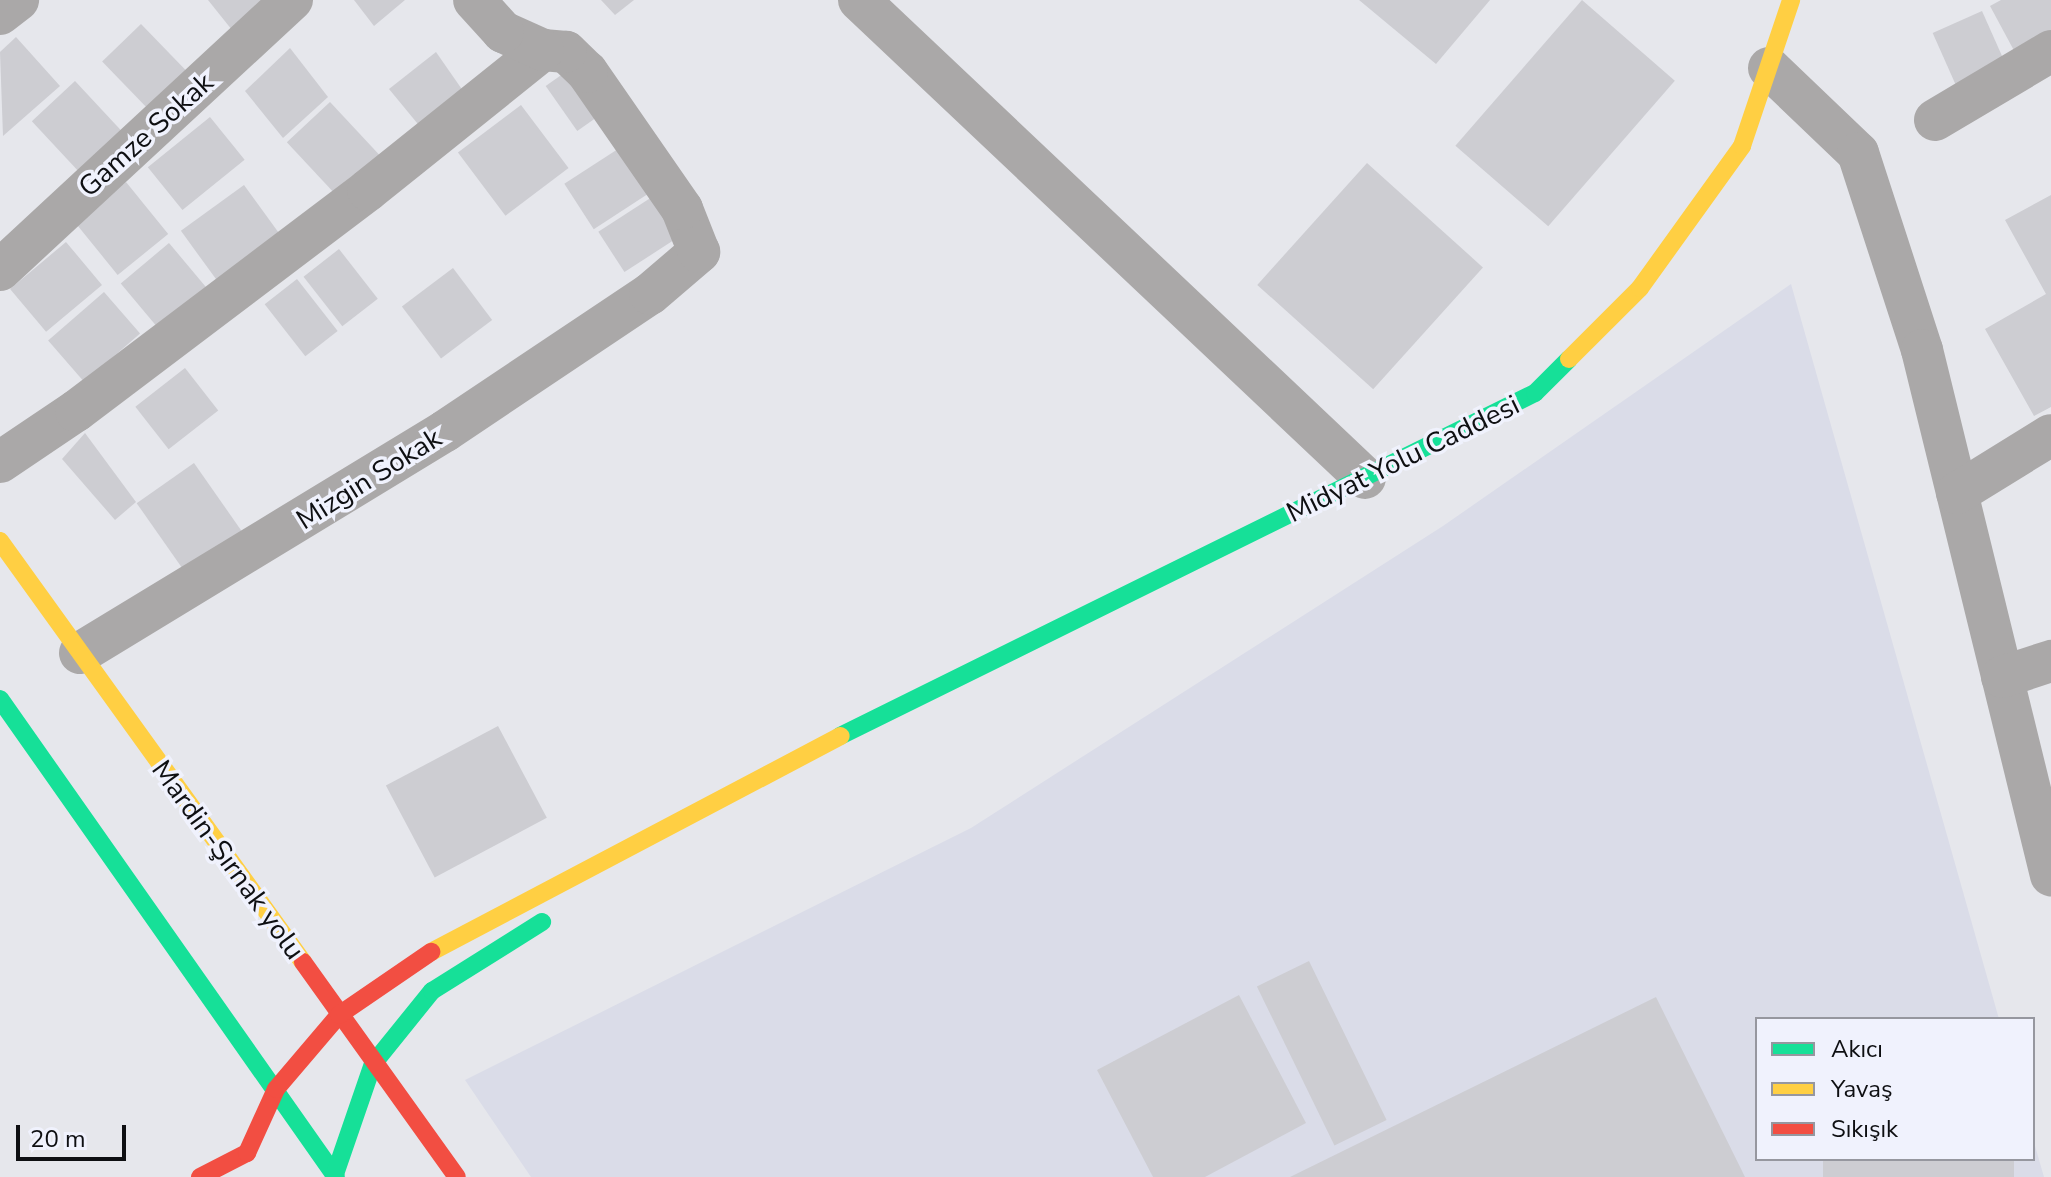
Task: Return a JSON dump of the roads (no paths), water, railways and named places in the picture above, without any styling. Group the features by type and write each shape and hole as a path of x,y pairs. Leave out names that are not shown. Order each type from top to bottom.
{"main road":[{"name":"Midyat Yolu Caddesi","path":"843,735 1535,393 1640,288 1742,146 1791,0"},
{"name":"Mardin-Şırnak yolu","path":"0,541 457,1177"},
{"path":"4,712 276,1089 335,1177"},
{"path":"604,883 843,735"},
{"path":"200,1177 247,1153 276,1089 339,1015 443,944 843,735"},
{"path":"335,1177 373,1064 432,991 565,908"}],"street":[{"path":"0,14 18,0"},
{"name":"Gamze Sokak","path":"0,270 292,0"},
{"path":"0,462 330,219 543,50 503,32 474,0"},
{"path":"859,0 1365,478"},
{"name":"Mizgin Sokak","path":"80,653 369,480 650,294 699,252 682,209 587,72 566,52 543,50"},
{"path":"1935,120 2051,51"},
{"path":"1769,68 1858,153 1922,350 2051,875"},
{"path":"1957,493 2051,435"},
{"path":"2002,677 2051,661"}]}
